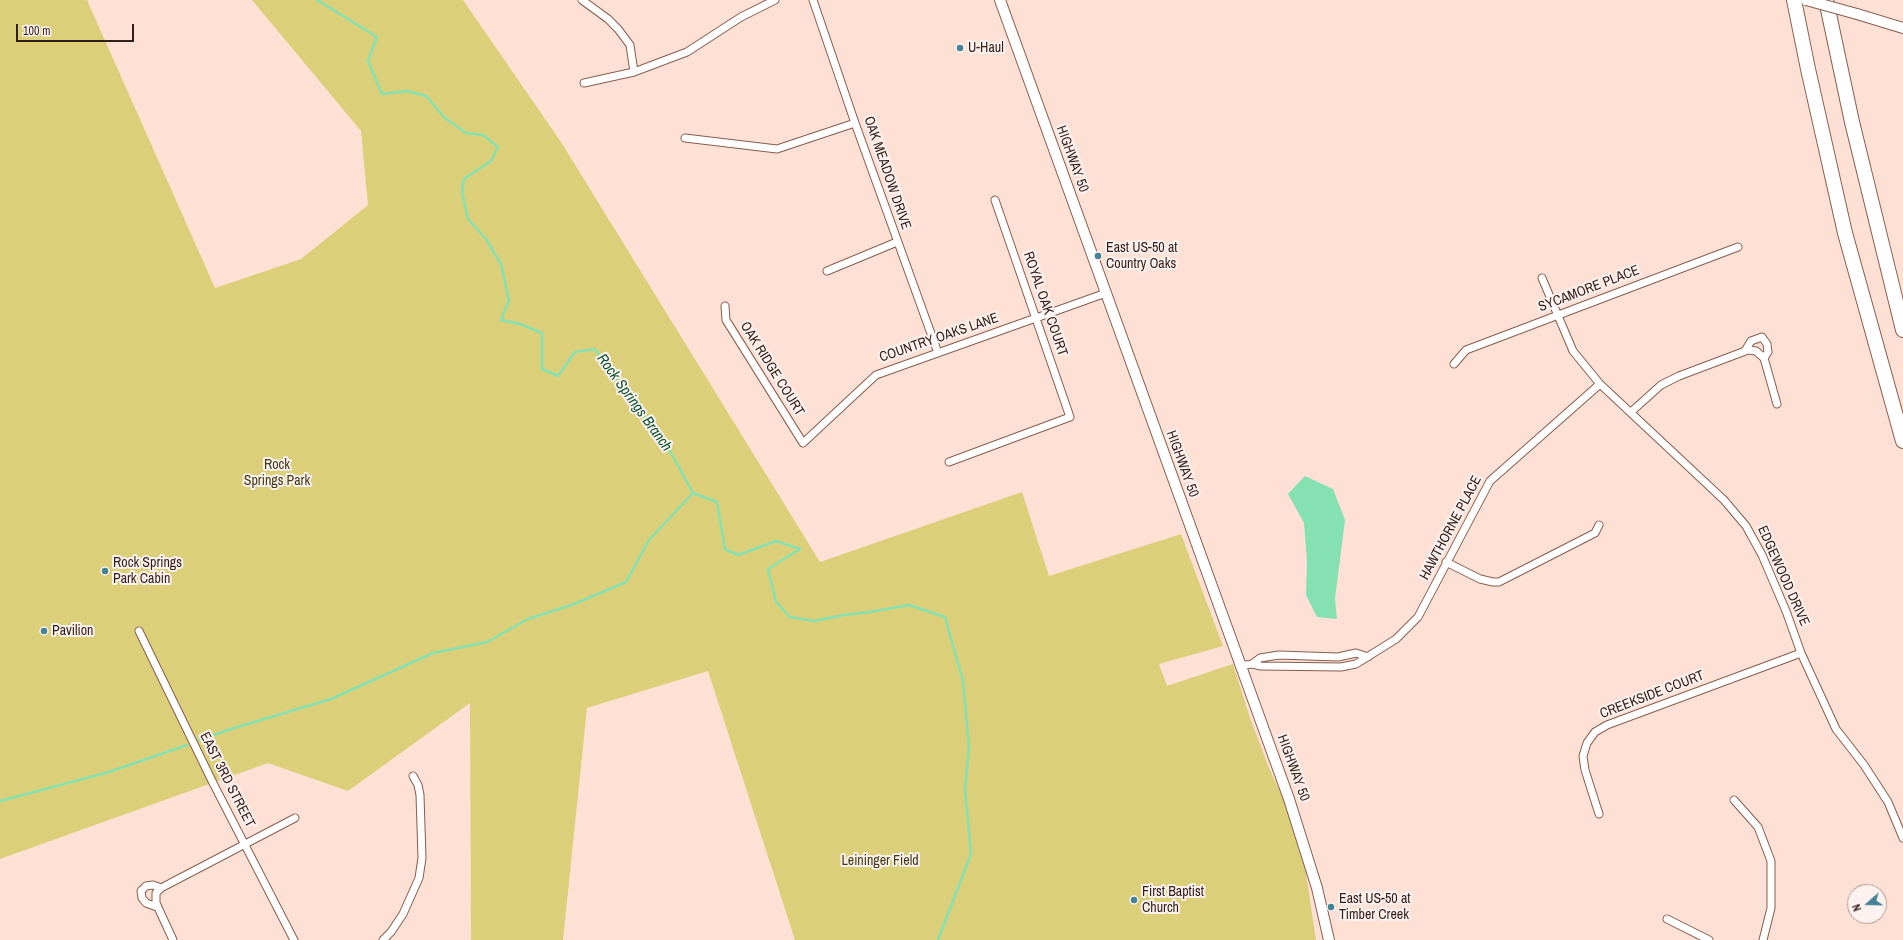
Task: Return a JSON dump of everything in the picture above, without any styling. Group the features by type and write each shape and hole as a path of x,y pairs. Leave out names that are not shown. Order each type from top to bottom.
{"highway":[{"path":"1794,0 1845,233 1903,441"},
{"path":"1826,0 1853,130 1903,330"}],"main road":[{"name":"HIGHWAY 50","path":"1000,0 1240,666 1290,799 1329,940"},
{"path":"1806,0 1903,28"}],"street":[{"path":"582,0 618,28 630,45 634,72"},
{"path":"584,83 634,72 687,52 764,2 775,0"},
{"name":"OAK MEADOW DRIVE","path":"813,0 855,123 938,353"},
{"path":"685,138 778,149 855,123"},
{"name":"ROYAL OAK COURT","path":"949,462 1070,417 995,200"},
{"path":"827,271 898,242"},
{"name":"SYCAMORE PLACE","path":"1454,364 1466,350 1738,248"},
{"name":"EDGEWOOD DRIVE","path":"1542,278 1573,351 1600,384 1724,500 1746,526 1762,555 1786,611 1801,653 1836,728 1864,765 1888,802 1903,838"},
{"name":"COUNTRY OAKS LANE","path":"804,443 876,375 1106,292"},
{"name":"OAK RIDGE COURT","path":"725,306 726,320 804,443"},
{"path":"1745,351 1751,341 1762,337 1767,344 1768,352 1764,358"},
{"path":"1631,412 1661,385 1679,376 1745,351 1752,350 1756,351 1764,358 1777,404"},
{"name":"HAWTHORNE PLACE","path":"1240,666 1252,664 1261,666 1340,667 1356,664 1396,639 1418,617 1490,480 1600,384"},
{"path":"1446,562 1480,579 1499,582 1595,533 1599,525"},
{"name":"EAST 3RD STREET","path":"138,631 294,940"},
{"name":"HAWTHORNE PLACE","path":"1252,664 1260,658 1279,655 1338,657 1356,653 1368,657"},
{"name":"CREEKSIDE COURT","path":"1599,814 1585,770 1583,756 1587,743 1595,732 1606,725 1801,653"},
{"path":"383,940 391,932 403,914 419,878 422,858 420,795 418,785 413,776"},
{"path":"1734,800 1758,827 1771,861 1771,908 1763,940"},
{"path":"173,940 157,907 155,898 156,893 161,888 244,843 295,818"},
{"path":"157,907 146,903 142,898 141,892 146,886 153,885 161,888"},
{"path":"1667,919 1709,940"}],"green space":[{"path":"0,0 87,0 215,288 301,259 368,205 361,131 252,0 463,0 561,142 820,562 1022,492 1049,576 1181,534 1223,646 1159,664 1167,686 1233,664 1250,718 1269,768 1289,811 1305,866 1316,940 795,940 708,671 587,708 563,940 471,940 470,703 348,791 268,763 0,859"}],"shaded area":[{"path":"1305,476 1333,489 1345,520 1335,599 1337,619 1317,617 1306,595 1307,562 1304,523 1288,494"}],"waterway":[{"name":"Rock Springs Branch","path":"317,0 377,37 368,61 382,94 407,91 426,96 445,118 466,133 483,135 498,147 491,161 464,179 462,192 468,219 486,239 501,264 509,300 501,320 520,324 542,333 542,369 558,376 575,352 595,349 671,453 693,493"},
{"path":"693,493 717,502 725,549 738,555 776,541 800,549 768,569 776,602 790,617 814,621 909,605 945,617 963,681 969,747 965,790 971,854 938,940"},
{"path":"199,740 331,699 433,653 487,642 528,619 574,604 626,582 649,540 693,493"},
{"path":"0,801 109,772 187,745"}],"place":[{"name":"U-Haul","path":"960,48"},
{"name":"East US-50 at Country Oaks","path":"1098,256"},
{"name":"Rock Springs Park Cabin","path":"105,571"},
{"name":"Pavilion","path":"44,631"},
{"name":"First Baptist Church","path":"1134,900"},
{"name":"East US-50 at Timber Creek","path":"1331,907"}],"park label":[{"name":"Rock Springs Park","path":"277,474"},
{"name":"Leininger Field","path":"880,861"}]}
